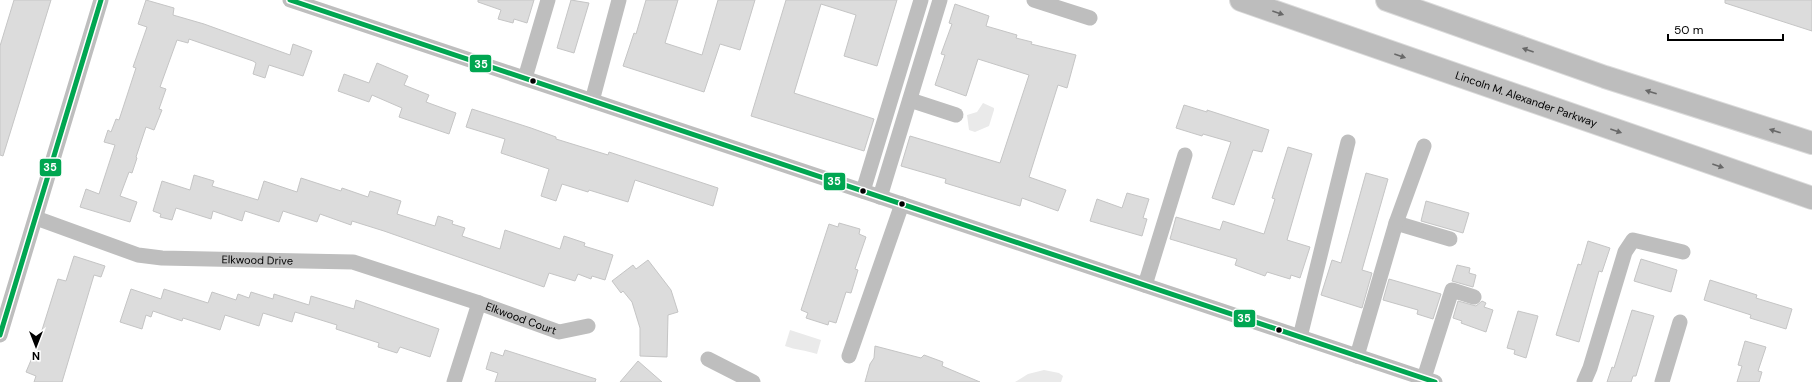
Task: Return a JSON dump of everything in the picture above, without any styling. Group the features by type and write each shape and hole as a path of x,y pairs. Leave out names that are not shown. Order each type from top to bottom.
{"highway":[{"name":"Lincoln M. Alexander Parkway","path":"1241,0 1812,198"},
{"path":"1387,0 1605,77 1812,143"}],"street":[{"path":"0,335 101,0"},
{"path":"525,78 548,0"},
{"path":"592,101 619,0"},
{"path":"863,191 921,0"},
{"path":"880,197 940,0"},
{"path":"1034,0 1090,18"},
{"path":"300,2 592,101 1430,380 1452,290 1474,297"},
{"path":"910,100 956,115"},
{"path":"1300,337 1348,142"},
{"path":"1357,356 1396,223 1424,146"},
{"path":"1145,285 1185,155"},
{"path":"849,356 902,204"},
{"name":"Elkwood Drive","path":"36,218 138,255 162,258 353,262 479,303"},
{"path":"1396,223 1450,239"},
{"path":"1584,382 1590,368 1626,252 1633,240 1683,252"},
{"path":"454,382 479,303"},
{"name":"Elkwood Court","path":"479,303 559,332 588,326"},
{"path":"1662,382 1680,322"},
{"path":"708,359 744,380"}],"shaded area":[{"path":"983,103 994,108 989,126 975,132 969,130 967,115 977,112"},
{"path":"790,330 821,340 817,354 785,346"},
{"path":"1044,370 1059,373 1063,376 1061,382 1015,382 1028,374"}],"building":[{"path":"14,0 51,0 3,156 0,155 0,46"},
{"path":"146,0 174,8 173,15 204,24 290,55 293,44 312,51 303,76 269,65 265,78 253,74 256,63 253,61 189,39 188,43 177,40 160,87 166,89 159,109 162,110 154,130 146,127 132,173 129,172 120,196 137,202 130,222 80,207 86,189 99,194 115,145 104,142 108,130 111,132 116,119 119,120 136,68 133,67 147,27 138,24"},
{"path":"478,0 534,0 527,23 514,19 513,23 498,19 501,10 478,2"},
{"path":"571,0 589,3 574,53 557,48"},
{"path":"646,0 678,0 665,43 702,55 718,0 755,0 740,50 720,44 704,92 623,66 634,33 636,34"},
{"path":"786,0 897,0 877,66 844,56 856,15 821,4 794,93 874,119 864,151 751,116"},
{"path":"1725,0 1812,0 1812,31 1725,3"},
{"path":"955,4 989,16 986,26 1017,35 1016,38 1032,42 1031,44 1076,55 1067,88 1058,85 1029,177 1066,190 1058,211 1022,198 1020,206 945,183 946,179 901,166 910,136 1000,163 1029,75 978,59 966,96 935,85 945,55 941,54 952,24 949,23"},
{"path":"377,63 408,76 404,85 429,95 426,102 456,113 449,134 399,117 402,108 372,95 369,102 338,91 344,74 369,83"},
{"path":"1184,105 1207,112 1207,110 1269,130 1262,152 1253,150 1234,205 1212,198 1231,142 1203,134 1202,136 1176,128"},
{"path":"472,109 531,128 556,137 556,139 608,155 609,152 718,188 713,206 635,180 628,202 589,190 588,192 562,184 556,201 541,196 549,169 501,153 505,139 466,127"},
{"path":"1288,147 1312,154 1287,240 1310,247 1300,278 1291,275 1290,279 1267,272 1265,276 1235,265 1237,259 1170,239 1176,217 1220,230 1223,221 1264,234 1275,199 1272,198"},
{"path":"1366,173 1388,179 1362,270 1372,273 1362,308 1321,295 1332,260 1341,263"},
{"path":"194,175 214,181 212,186 258,200 264,181 297,192 301,178 341,191 342,188 368,197 370,191 401,201 397,214 435,226 438,216 453,221 452,224 465,228 462,236 500,249 505,230 560,249 564,236 585,243 584,246 613,255 605,280 592,276 591,279 578,274 575,281 549,273 544,287 384,231 352,221 351,225 320,214 317,222 283,211 279,222 245,211 242,221 213,211 211,219 176,208 172,220 160,217 161,214 153,211 162,181 190,190"},
{"path":"1127,193 1149,199 1143,218 1147,219 1142,236 1090,221 1097,199 1122,208"},
{"path":"1426,201 1469,213 1463,233 1421,221"},
{"path":"839,223 860,229 859,234 866,237 855,269 858,270 851,293 846,292 836,323 829,321 828,325 806,318 808,313 801,310 829,224 838,227"},
{"path":"1588,241 1610,248 1602,272 1599,271 1579,342 1556,335 1578,264 1581,265"},
{"path":"74,256 105,266 101,277 94,275 62,382 34,382 36,376 26,372 37,346 58,279 66,281"},
{"path":"1641,259 1677,270 1671,292 1634,281"},
{"path":"648,260 671,290 678,312 668,315 667,357 640,356 640,328 632,302 623,291 621,293 612,281 633,265 636,269"},
{"path":"1457,265 1470,268 1469,273 1476,275 1473,287 1452,281"},
{"path":"1389,279 1441,294 1433,319 1417,314 1418,310 1383,300"},
{"path":"1710,280 1757,295 1756,298 1792,309 1786,329 1750,318 1751,315 1704,300"},
{"path":"131,289 161,299 164,289 208,303 212,292 236,300 238,294 249,298 251,292 273,299 274,294 309,305 311,296 354,309 356,300 439,329 430,357 400,347 397,353 378,347 379,343 336,329 337,325 295,312 292,322 263,313 259,326 225,315 220,330 183,318 182,321 153,311 151,317 146,315 142,329 120,322"},
{"path":"1458,301 1476,306 1482,301 1486,303 1484,307 1493,310 1486,332 1461,323 1462,321 1453,318"},
{"path":"1632,310 1654,316 1636,376 1633,376 1631,382 1607,382 1612,367 1614,368"},
{"path":"1518,311 1538,316 1526,358 1514,354 1515,350 1507,348"},
{"path":"1745,341 1766,347 1758,371 1762,372 1759,382 1737,382 1742,366 1738,365"},
{"path":"875,346 921,358 924,355 943,362 942,366 980,382 865,382 870,364 874,358"},
{"path":"505,350 596,379 595,382 495,382 498,373 486,369 491,352 503,356"},
{"path":"638,361 662,382 620,382"}],"transit line":[{"name":"35","path":"0,335 101,0"},
{"name":"35","path":"290,0 1435,382"}]}
